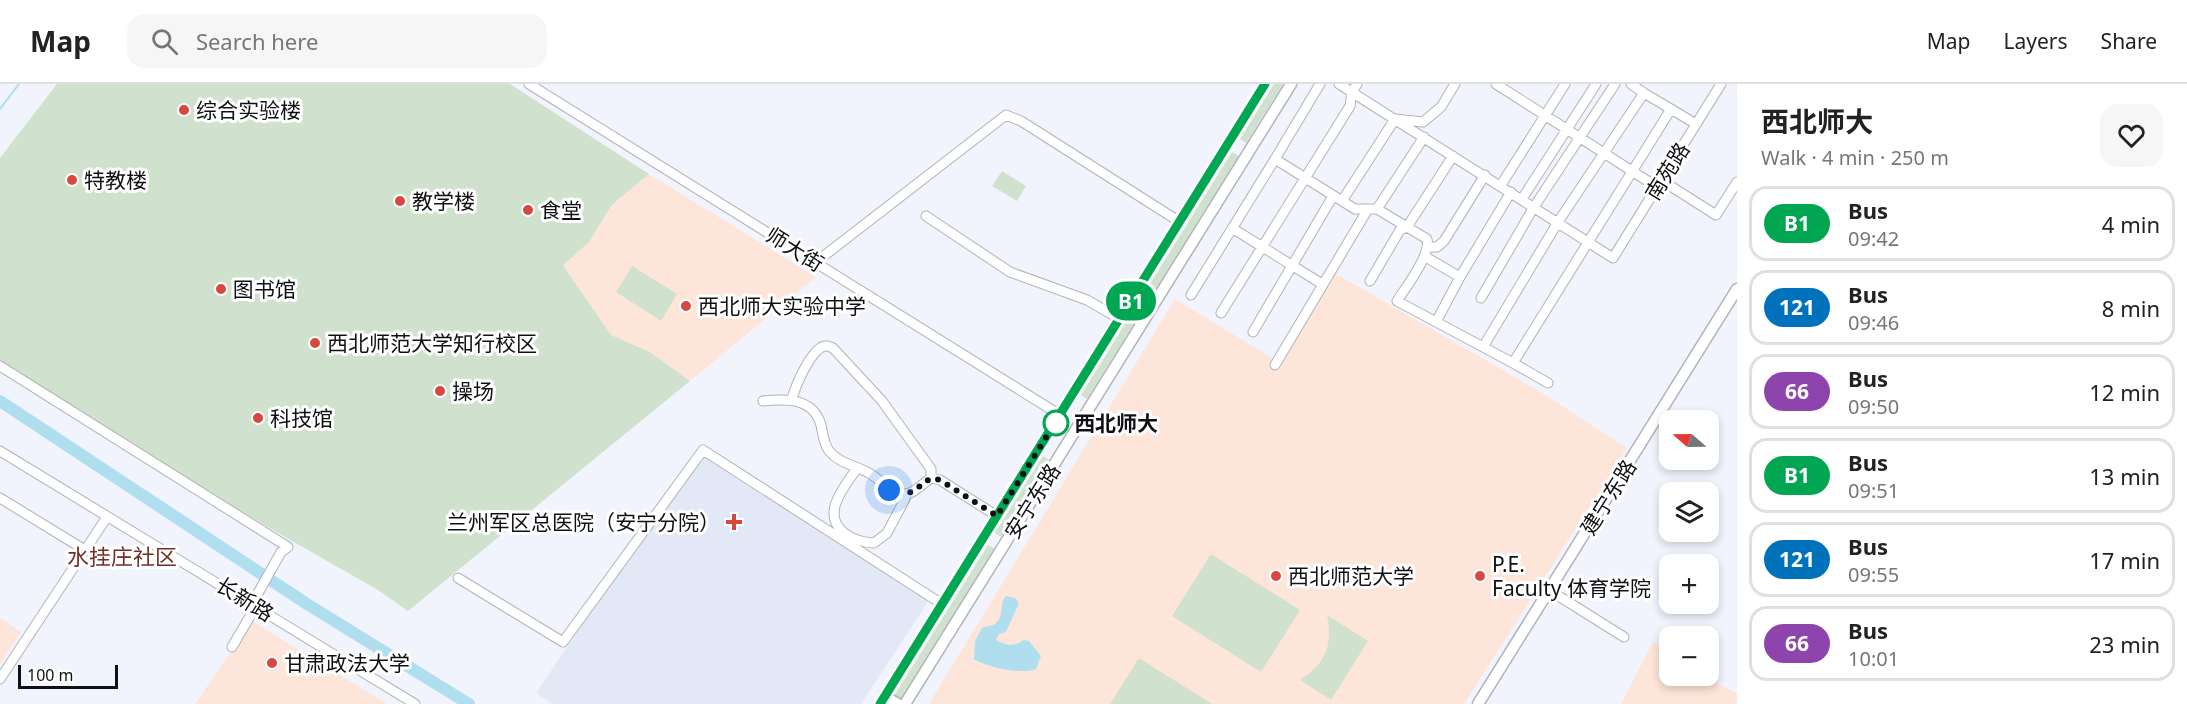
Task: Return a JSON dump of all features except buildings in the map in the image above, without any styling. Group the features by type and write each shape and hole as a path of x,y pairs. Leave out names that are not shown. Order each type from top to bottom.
{"main road":[{"name":"安宁东路","path":"882,700 1264,84"},
{"name":"安宁东路","path":"905,704 1291,84"},
{"name":"建宁东路","path":"1478,704 1737,289"},
{"path":"882,700 898,704"}],"street":[{"name":"师大街","path":"529,84 1060,415"},
{"path":"1191,295 1320,84"},
{"path":"1339,84 1355,88 1395,119 1587,241"},
{"path":"1395,119 1423,122 1441,107 1455,84"},
{"path":"1496,84 1632,171 1716,215 1737,182"},
{"path":"1501,185 1565,84"},
{"path":"1522,199 1596,84"},
{"path":"1481,298 1534,207 1615,84"},
{"path":"1631,84 1696,124"},
{"name":"南苑路","path":"1587,241 1613,258 1721,84"},
{"path":"1221,314 1350,106 1355,88"},
{"path":"1484,347 1558,222 1644,93"},
{"path":"1514,363 1587,241 1671,109"},
{"path":"816,262 1006,115 1021,121 1180,222"},
{"path":"1342,201 1395,119"},
{"path":"1275,365 1322,284 1424,137"},
{"path":"1370,281 1400,230 1407,227 1453,156"},
{"path":"1275,159 1355,209 1373,209 1427,239 1429,247 1397,301 1548,383"},
{"path":"1429,247 1437,247 1444,241 1485,175"},
{"path":"1436,322 1511,192"},
{"path":"1253,332 1334,196"},
{"path":"926,216 1010,272 1088,300 1120,319"},
{"path":"1232,228 1322,284"},
{"path":"1424,256 1460,277"},
{"path":"792,399 796,383 815,354 822,347 833,348 882,401 931,469 931,478"},
{"path":"0,366 288,547 281,552 232,647"},
{"path":"763,401 792,399 809,407 816,414 823,441 830,452 842,462 873,475 889,490 904,494 911,493 931,478 940,480 997,516"},
{"path":"458,578 563,642 703,450 942,604"},
{"name":"长新路","path":"0,451 415,704"},
{"path":"857,468 835,504 834,519 842,532 860,542 874,543 886,533 905,499 904,494"},
{"path":"0,498 85,550"},
{"path":"0,679 107,517"},
{"path":"1549,590 1624,637"}],"shaded area":[{"name":"西北师大实验中学","path":"649,174 816,277 690,381 650,352 611,335 563,264 589,242 612,206"},
{"name":"西北师范大学","path":"1333,272 1539,391 1627,448 1464,704 929,704 1175,299 1280,363"},
{"name":"兰州军区总医院（安宁分院）","path":"702,448 931,597 861,704 553,704 536,693"},
{"path":"0,618 21,632 0,665"},
{"name":"甘肃政法大学","path":"252,621 387,704 195,704"},
{"path":"1653,642 1659,646 1659,686 1719,686 1719,684 1737,693 1737,704 1621,704"}],"green space":[{"name":"西北师范大学知行校区","path":"57,84 510,84 649,174 612,205 589,242 563,265 611,335 650,352 690,381 408,611 378,590 178,476 0,361 0,158"},
{"path":"1274,84 1283,84 1246,143 1240,139"},
{"path":"1232,152 1239,156 1087,399 1081,395"},
{"path":"1002,171 1026,186 1017,201 992,186"},
{"path":"632,266 677,294 661,321 616,292"},
{"path":"1043,456 1049,460 1001,537 995,533"},
{"path":"988,545 995,549 898,704 889,704"},
{"path":"1211,554 1300,610 1261,672 1172,616"},
{"path":"1327,615 1368,641 1331,700 1300,680 1316,667 1326,652 1329,635"},
{"path":"1139,658 1212,704 1110,704"}],"water":[{"path":"1006,596 1015,598 1019,603 1006,632 999,634 996,640 1010,645 1024,640 1029,641 1041,656 1036,669 1023,671 1005,669 974,659 975,641 982,628 996,623"}],"waterway":[{"path":"0,109 19,84"},
{"path":"0,401 307,604 469,704"}],"bus line":[{"name":"B1","path":"880,704 1265,84"}],"place":[{"name":"综合实验楼","path":"184,110"},
{"name":"特教楼","path":"72,180"},
{"name":"教学楼","path":"400,201"},
{"name":"食堂","path":"528,210"},
{"name":"图书馆","path":"221,289"},
{"name":"西北师大实验中学","path":"686,306"},
{"name":"西北师范大学知行校区","path":"315,343"},
{"name":"操场","path":"440,391"},
{"name":"科技馆","path":"258,418"},
{"name":"西北师大","path":"1056,423"},
{"name":"兰州军区总医院（安宁分院）","path":"734,522"},
{"name":"西北师范大学","path":"1276,576"},
{"name":"P.E. Faculty 体育学院","path":"1480,576"},
{"name":"甘肃政法大学","path":"272,663"}],"district":[{"name":"水挂庄社区","path":"122,556"}],"route":[{"path":"889,490 904,494 911,493 931,478 940,480 997,516 1060,415 1056,423"}]}
